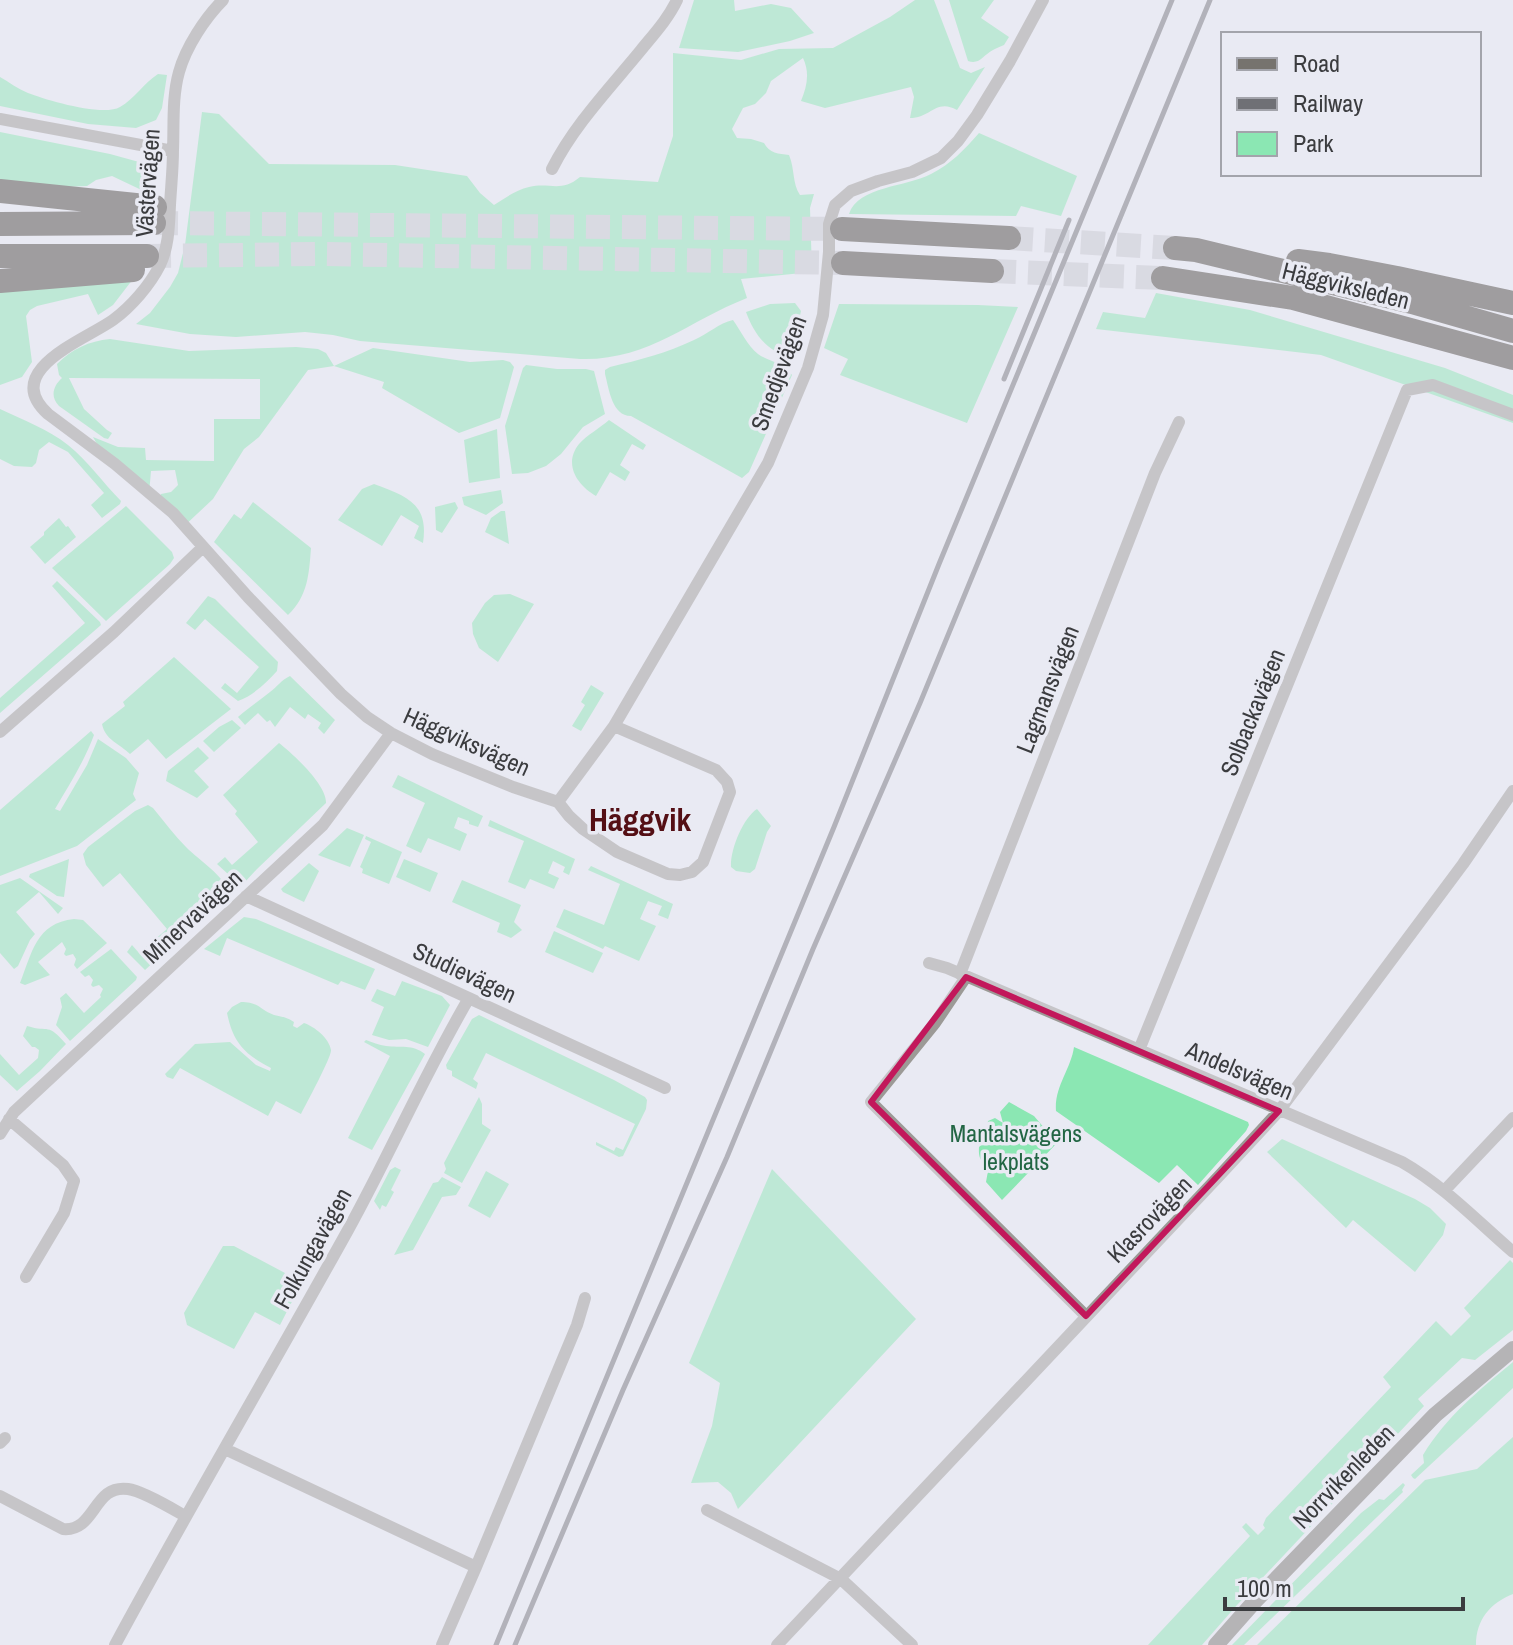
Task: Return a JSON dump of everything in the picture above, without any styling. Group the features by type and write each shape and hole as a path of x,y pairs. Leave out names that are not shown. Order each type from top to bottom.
{"highway":[{"path":"0,191 154,215 0,224"},
{"path":"842,229 1009,238"},
{"name":"Häggviksleden","path":"1513,303 1329,265 1186,249 1412,302 1513,331"},
{"path":"0,256 143,262 0,281"},
{"path":"843,263 992,271"},
{"name":"Häggviksleden","path":"1163,278 1293,298 1513,358"},
{"path":"1377,320 1513,374"}],"main road":[{"name":"Norrvikenleden","path":"1216,1645 1435,1415 1513,1349"}],"street":[{"name":"Västervägen","path":"48,414 33,395 41,368 50,359 115,319 142,292 160,264 168,240 173,105 179,70 210,13 223,0"},
{"path":"552,169 577,129 661,26 677,0"},
{"name":"Smedjevägen","path":"558,802 614,726 768,463 808,368 823,315 829,224 835,205 851,191 912,172 941,158 977,115 1001,78 1043,0"},
{"path":"0,119 173,151"},
{"name":"Solbackavägen","path":"1139,1050 1407,390 1433,385 1513,415"},
{"name":"Häggviksvägen","path":"48,414 115,464 173,513 296,648 367,717 418,748 558,802 583,829 617,852 668,874 692,872 703,862 730,792 727,782 716,770 614,726"},
{"name":"Lagmansvägen","path":"1086,1316 871,1102 935,1023 963,975 1149,488 1179,422"},
{"path":"0,732 114,632 203,547"},
{"name":"Minervavägen","path":"0,1134 14,1112 323,825 391,733"},
{"name":"Klasrovägen","path":"777,1645 1279,1111 1463,864 1513,791"},
{"name":"Studievägen","path":"246,896 665,1088"},
{"name":"Andelsvägen","path":"929,963 1402,1162 1444,1191 1513,1252"},
{"name":"Folkungavägen","path":"115,1645 353,1220 430,1067 469,998"},
{"path":"1444,1191 1513,1118"},
{"path":"9,1119 63,1165 74,1181 64,1213 26,1277"},
{"path":"442,1645 577,1325 585,1298"},
{"path":"225,1449 476,1567"},
{"path":"0,1496 63,1529 79,1526 104,1495 118,1488 132,1489 185,1516"},
{"path":"707,1510 841,1579 912,1645"}],"highlighted area":[{"path":"966,977 1279,1111 1086,1316 871,1102"}],"green space":[{"path":"694,0 734,0 735,11 771,4 791,8 814,33 738,52 679,48"},
{"path":"915,0 934,0 960,68 971,73 985,67 957,110 938,107 910,118 914,97 911,87 825,108 801,101 807,80 803,58 771,81 766,93 755,104 743,108 732,129 737,138 764,143 771,151 789,155 800,195 814,194 810,208 812,272 741,279 747,298 647,347 604,358 580,359 360,341 305,332 236,337 190,334 136,324 150,313 178,273 185,245 202,112 219,114 269,164 395,165 467,176 494,205 524,188 567,185 580,177 658,182 673,136 673,53 741,60 779,49 833,48"},
{"path":"949,0 994,0 981,18 1009,37 1004,45 979,61 968,61"},
{"path":"158,74 167,75 162,108 156,120 136,128 88,124 0,106 0,77 36,96 74,106 112,110 130,100"},
{"path":"0,132 139,162 150,174 152,195 112,176 87,186 38,188 0,184"},
{"path":"979,133 1077,176 1061,216 1021,206 1016,216 849,214 854,205 873,192 938,170"},
{"path":"133,279 113,305 98,315 88,294 30,310 26,316 32,362 22,377 0,385 0,285"},
{"path":"1156,293 1250,310 1445,368 1513,395 1513,423 1321,355 1096,329 1103,312 1145,318"},
{"path":"795,303 801,311 791,357 775,351 762,341 746,312 770,304"},
{"path":"839,304 1018,307 967,423 840,375 848,359 824,348"},
{"path":"733,320 754,350 792,375 749,472 742,478 619,412 612,401 605,374 610,367 674,349"},
{"path":"110,339 189,351 318,349 326,353 334,366 308,370 259,437 244,449 213,499 181,529 157,504 161,494 171,492 178,485 175,470 151,471 149,494 103,455 93,437 118,447 145,448 146,460 214,461 214,419 260,419 260,379 69,378 84,409 112,433 108,439 104,438 59,406 54,392 62,378 57,364 81,347"},
{"path":"373,348 470,362 503,360 514,367 500,418 459,433 382,388 384,382 334,366"},
{"path":"526,365 594,371 605,414 583,427 561,454 546,466 528,473 512,474 505,426"},
{"path":"0,409 44,429 68,445 121,501 120,504 102,518 91,505 104,493 68,452 49,442 39,450 32,467 14,466 0,459"},
{"path":"609,420 646,445 643,450 632,444 620,465 630,472 625,481 610,472 596,496 578,480 572,459 579,444"},
{"path":"497,429 500,478 469,483 464,440"},
{"path":"374,484 406,498 419,510 423,519 423,543 414,538 419,526 401,515 382,546 338,520 362,489"},
{"path":"501,490 503,503 486,515 464,505 462,497"},
{"path":"253,502 311,548 304,592 288,615 214,542 234,514 241,519"},
{"path":"455,502 458,508 442,533 436,530 435,507"},
{"path":"126,506 172,552 174,558 106,621 52,568"},
{"path":"505,511 509,544 485,532 491,518"},
{"path":"59,518 76,537 45,564 30,547"},
{"path":"57,581 101,625 0,713 0,698 85,623 52,586"},
{"path":"510,594 534,604 498,662 479,648 472,623 494,595"},
{"path":"208,596 215,599 278,662 277,671 269,680 238,701 221,688 225,683 237,693 259,667 205,619 195,630 186,623"},
{"path":"174,657 231,709 166,759 148,739 130,754 110,738 102,724 125,706 123,702"},
{"path":"290,676 335,720 324,734 318,728 321,723 308,714 305,719 290,707 275,727 258,713 245,725 238,717"},
{"path":"591,685 604,693 581,731 572,726 585,705 581,702"},
{"path":"232,720 241,728 214,752 203,741"},
{"path":"91,731 94,735 86,755 55,809 60,811 87,765 98,739 126,758 139,773 133,794 136,800 77,846 0,876 0,810"},
{"path":"279,743 315,779 326,803 240,885 217,864 225,857 232,865 258,842 223,795"},
{"path":"198,747 209,758 194,771 209,787 197,798 166,781 168,771"},
{"path":"398,775 483,816 478,827 458,817 454,828 467,834 460,851 428,838 421,853 406,846 425,803 392,787"},
{"path":"148,805 186,847 217,874 230,893 145,970 127,952 132,945 139,953 167,929 120,873 103,887 86,865 83,854 135,811"},
{"path":"757,809 771,826 755,869 750,873 736,871 731,867 735,844 747,819"},
{"path":"490,820 575,859 569,875 563,872 565,867 553,861 548,873 559,878 554,889 530,879 525,889 508,882 524,841 488,826"},
{"path":"347,828 364,835 350,867 318,855"},
{"path":"366,836 402,852 389,884 362,873 360,867 371,842 365,839"},
{"path":"69,859 64,897 57,896 29,877 30,874"},
{"path":"404,859 438,873 430,892 396,877"},
{"path":"309,863 319,871 304,902 281,889"},
{"path":"591,866 673,904 668,919 658,915 662,906 648,901 640,919 656,926 639,961 605,946 603,949 556,927 564,909 604,925 620,884 588,870"},
{"path":"20,878 63,908 58,914 39,892 16,912 35,934 14,969 0,953 0,885"},
{"path":"462,880 521,905 514,922 522,930 511,938 497,932 500,923 452,902"},
{"path":"244,917 256,919 375,969 365,990 341,981 338,985 227,938 220,956 204,949"},
{"path":"74,919 83,920 107,943 77,969 73,954 64,954 66,949 62,942 38,962 50,975 25,985 20,983 32,951 43,933 51,926"},
{"path":"554,931 603,953 593,973 545,952"},
{"path":"111,949 137,977 136,980 70,1041 56,1025 62,1007 60,998 66,993 84,1013 101,997 103,989 99,985 93,987 89,975 85,977 80,972"},
{"path":"402,981 442,996 450,1005 428,1047 406,1039 389,1040 372,1035 384,1007 371,1001 377,989 395,996"},
{"path":"241,1002 252,1003 289,1019 297,1028 304,1023 327,1041 330,1054 301,1114 276,1101 268,1116 180,1068 173,1079 165,1074 195,1044 230,1042 256,1065 270,1071 271,1068 241,1046 233,1032 227,1013"},
{"path":"479,1015 645,1097 646,1109 623,1156 619,1157 596,1145 596,1142 614,1151 616,1147 623,1150 635,1124 486,1053 473,1079 478,1083 476,1089 452,1076 446,1065 472,1019"},
{"path":"27,1026 51,1030 66,1044 17,1091 0,1075 0,1054 19,1075 38,1058 39,1050 23,1036"},
{"path":"364,1042 386,1046 411,1048 425,1054 372,1150 348,1138 390,1056"},
{"path":"1074,1047 1249,1125 1198,1185 1177,1165 1159,1183 1056,1111 1058,1094"},
{"path":"479,1097 482,1124 491,1130 462,1183 444,1173 444,1163"},
{"name":"Mantalsvägens lekplats","path":"1009,1102 1034,1116 1057,1143 1002,1200 986,1182 988,1171 980,1159 979,1147 992,1135 987,1128 988,1121 995,1118 1003,1123 1000,1112"},
{"path":"1282,1139 1415,1199 1430,1208 1446,1224 1443,1235 1415,1272 1353,1220 1346,1228 1267,1152"},
{"path":"395,1167 401,1170 391,1190 394,1192 386,1207 382,1205 380,1210 374,1201 390,1170"},
{"path":"772,1169 916,1319 738,1509 731,1493 718,1482 691,1483 712,1426 720,1383 689,1363"},
{"path":"486,1171 509,1184 490,1218 468,1206"},
{"path":"442,1177 461,1187 456,1195 442,1197 413,1250 394,1255 433,1183"},
{"path":"223,1246 234,1246 302,1282 280,1325 255,1312 234,1349 187,1325 184,1313"},
{"path":"1510,1260 1513,1263 1513,1330 1475,1360 1462,1358 1418,1399 1424,1406 1202,1645 1148,1645 1250,1536 1242,1527 1246,1523 1258,1535 1265,1528 1266,1518 1391,1387 1383,1377 1436,1321 1451,1336 1471,1316 1464,1308"},
{"path":"1513,1362 1513,1388 1413,1478 1411,1475 1424,1463 1423,1455 1442,1428 1475,1394"},
{"path":"1513,1437 1513,1594 1498,1602 1486,1614 1476,1645 1257,1645 1425,1480 1477,1469"},
{"path":"1403,1483 1403,1492 1244,1645 1232,1645 1361,1513 1379,1499 1384,1500"}],"tunnel":[{"path":"154,223 842,229"},
{"path":"1009,238 1175,248"},
{"path":"147,256 322,254 843,263"},
{"path":"992,271 1163,278"}],"railway":[{"path":"496,1645 1172,0"},
{"path":"515,1645 920,703 1210,0"},
{"path":"1004,379 1069,220"}],"district":[{"name":"Häggvik","path":"640,819"}]}
